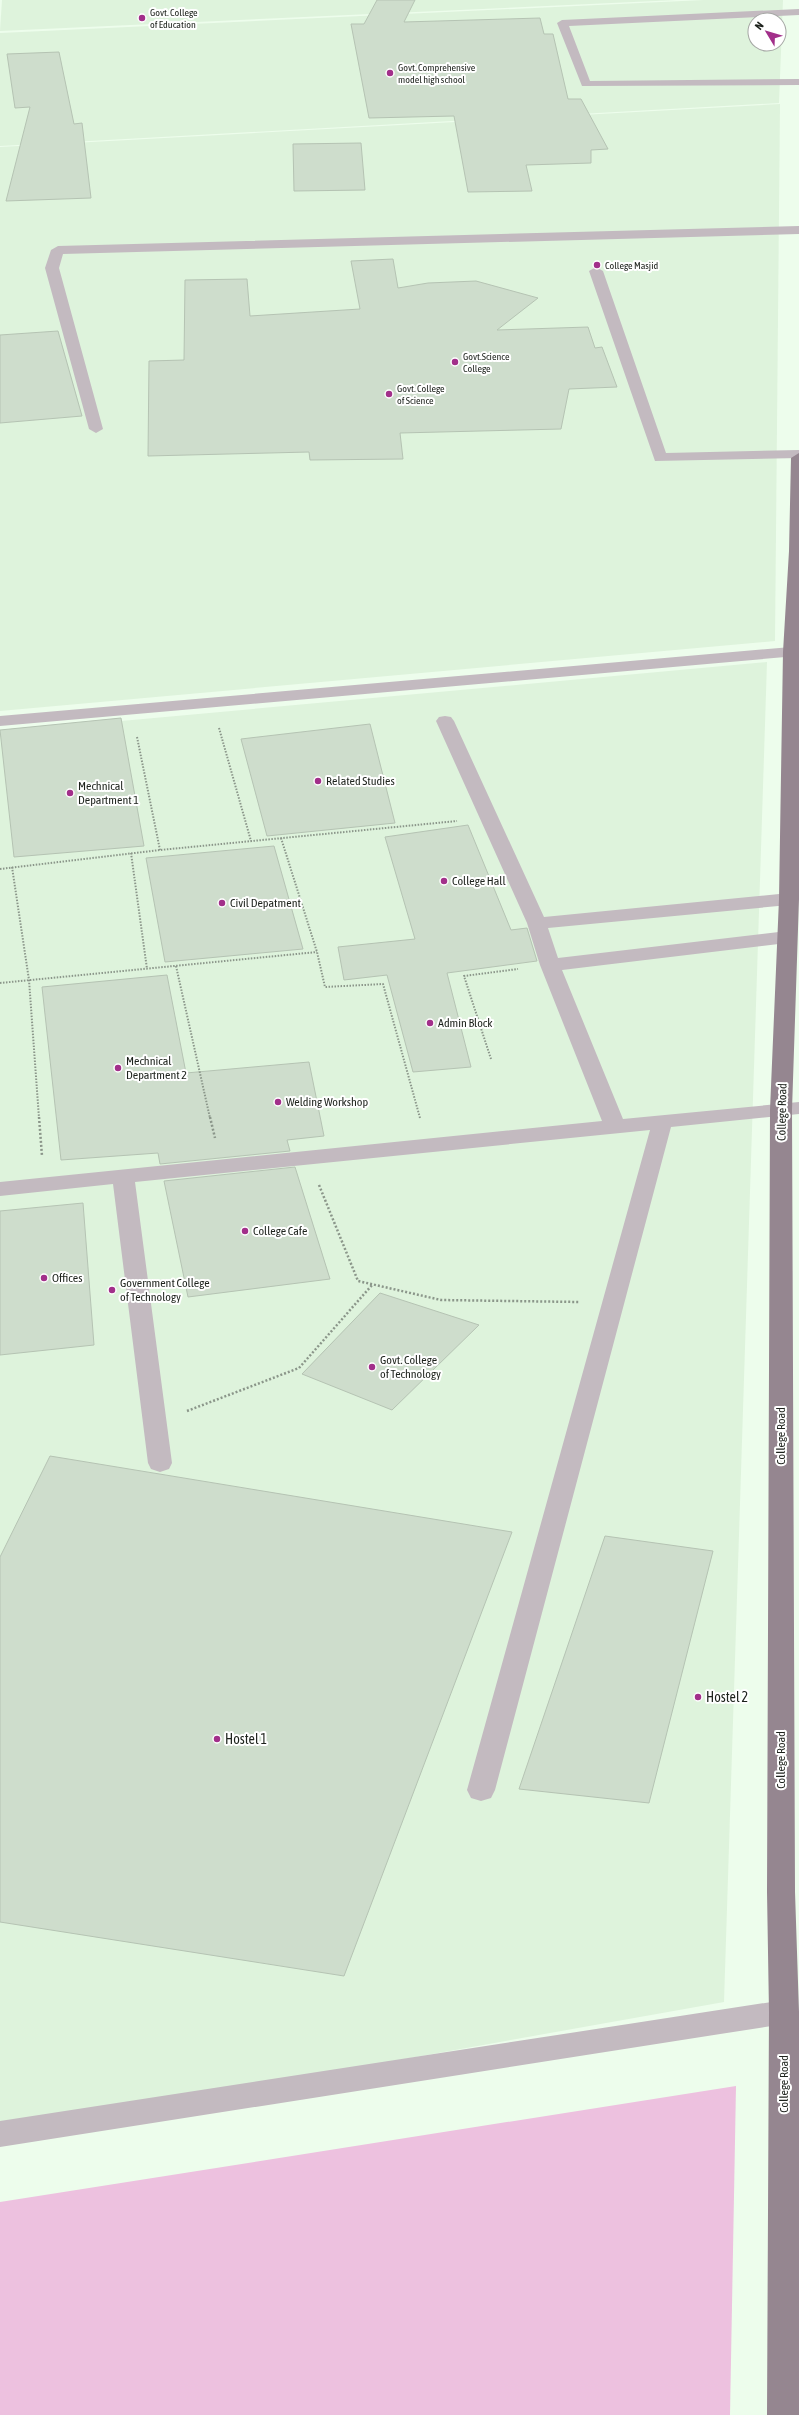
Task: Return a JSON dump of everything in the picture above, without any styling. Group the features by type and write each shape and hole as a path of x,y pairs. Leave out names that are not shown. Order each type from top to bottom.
{"main road":[{"name":"College Road","path":"784,2415 784,2012 781,1892 790,1109 786,937 789,899 791,652 797,551 799,458"}],"street":[{"path":"799,12 562,23 586,84 799,82"},
{"path":"96,429 52,268 58,250 799,230"},
{"path":"596,271 660,458 799,454"},
{"path":"0,721 791,652"},
{"path":"444,720 537,923 550,965 615,1127"},
{"path":"537,923 789,899"},
{"path":"550,965 786,937"},
{"path":"0,1189 222,1165 662,1123 790,1109"},
{"path":"481,1790 662,1123"},
{"path":"123,1176 160,1463"},
{"path":"0,2134 784,2012"}],"path":[{"path":"217,721 251,841"},
{"path":"136,733 160,850"},
{"path":"0,869 160,850 488,818"},
{"path":"280,838 317,952 325,987 383,984 428,1145"},
{"path":"131,854 147,968"},
{"path":"12,867 29,980 44,1184"},
{"path":"0,983 317,952"},
{"path":"491,1059 464,976 550,965"},
{"path":"176,966 222,1165"},
{"path":"308,1157 358,1281 441,1300 613,1302"},
{"path":"155,1423 299,1368 373,1284"}],"shaded area":[{"name":"Govt. College of Education","path":"2,0 677,0 0,31"},
{"name":"Govt. Comprehensive model high school","path":"704,0 783,0 783,12 747,12 747,52 781,52 779,103 0,146 0,33"},
{"name":"Govt. College of Science","path":"780,104 775,641 0,711 0,147"},
{"name":"Govt. College of Technology","path":"767,662 724,2002 0,2131 0,732"},
{"path":"736,2086 730,2415 0,2415 0,2202"}],"building":[{"path":"377,0 415,0 404,22 540,18 544,34 553,34 568,99 581,99 608,149 591,150 591,163 526,165 532,191 468,192 454,116 369,118 351,24 364,24"},
{"path":"59,52 74,124 82,123 91,198 6,201 30,107 15,108 7,54"},
{"path":"361,143 365,190 294,191 293,144"},
{"path":"393,259 398,288 428,283 476,281 538,298 497,330 588,327 595,348 602,347 617,387 569,389 561,429 400,433 403,459 310,460 309,452 148,456 149,361 184,360 185,280 247,279 250,316 360,309 351,261"},
{"path":"58,331 82,416 0,423 0,335"},
{"name":"Mechnical Department 1","path":"121,718 144,846 14,857 0,730"},
{"name":"Related Studies","path":"370,724 395,823 267,836 241,739"},
{"path":"468,825 511,930 527,928 537,961 447,973 471,1067 413,1072 387,975 344,980 338,947 415,939 385,837"},
{"name":"Civil Depatment","path":"274,846 303,949 165,962 146,858"},
{"name":"Mechnical Department 2","path":"167,975 186,1073 309,1062 324,1136 287,1140 290,1151 160,1164 158,1153 61,1160 42,987"},
{"name":"College Cafe","path":"295,1167 330,1279 188,1297 164,1181"},
{"name":"Offices","path":"83,1203 94,1345 0,1355 0,1211"},
{"path":"380,1293 479,1325 392,1410 302,1374"},
{"name":"Hostel 1","path":"50,1456 512,1532 344,1976 0,1922 0,1557"},
{"name":"Hostel 2","path":"605,1536 713,1551 649,1803 519,1789"}],"place":[{"name":"Govt. College of Education","path":"142,18"},
{"name":"Govt. Comprehensive model high school","path":"390,73"},
{"name":"College Masjid","path":"597,265"},
{"name":"Govt.Science College","path":"455,362"},
{"name":"Govt. College of Science","path":"389,394"},
{"name":"Related Studies","path":"318,781"},
{"name":"Mechnical Department 1","path":"70,793"},
{"name":"College Hall","path":"444,881"},
{"name":"Civil Depatment","path":"222,903"},
{"name":"Admin Block","path":"430,1023"},
{"name":"Mechnical Department 2","path":"118,1068"},
{"name":"Welding Workshop","path":"278,1102"},
{"name":"College Cafe","path":"245,1231"},
{"name":"Offices","path":"44,1278"},
{"name":"Government College of Technology","path":"112,1290"},
{"name":"Govt. College of Technology","path":"372,1367"},
{"name":"Hostel 2","path":"698,1697"},
{"name":"Hostel 1","path":"217,1739"}]}
